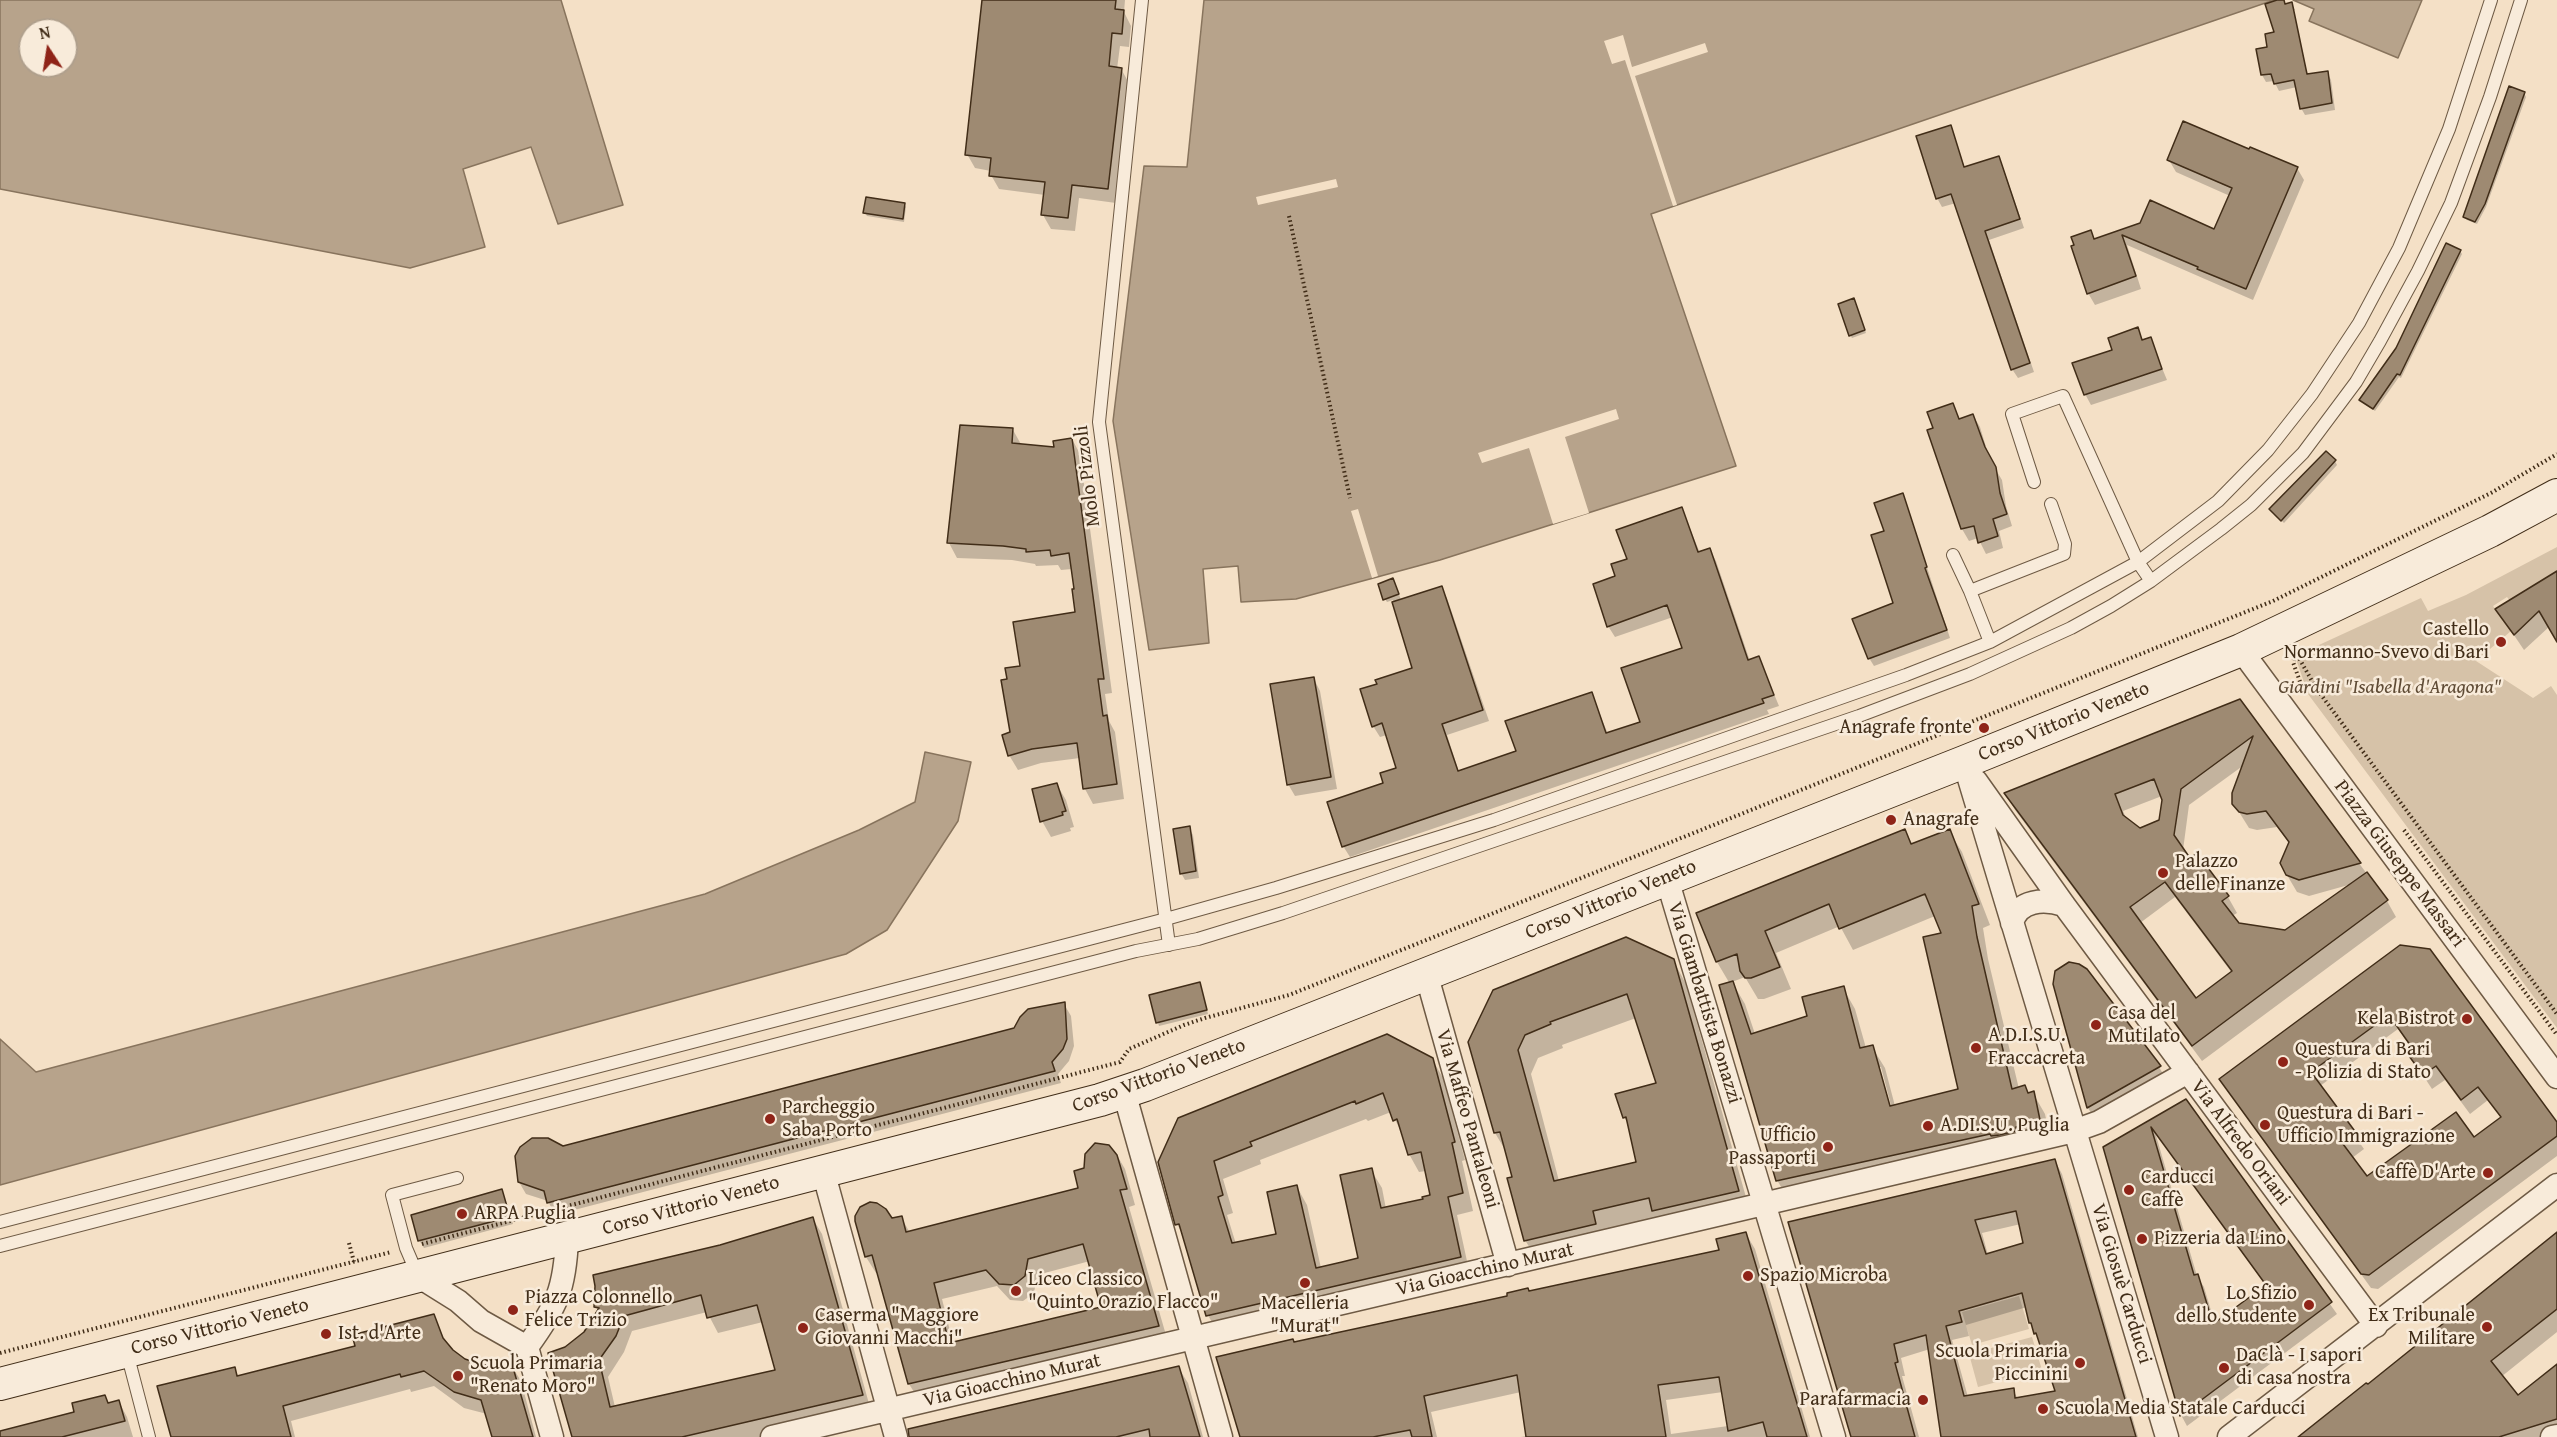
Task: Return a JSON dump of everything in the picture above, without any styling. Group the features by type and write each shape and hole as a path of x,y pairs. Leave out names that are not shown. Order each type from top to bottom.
{"main road":[{"name":"Corso Vittorio Veneto","path":"0,1384 127,1351 412,1262 567,1238 1124,1092 1964,762 2241,650 2480,536 2557,495"}],"street":[{"name":"Piazza Giuseppe Massari","path":"2241,650 2557,1077"},
{"name":"Via Alfredo Oriani","path":"1964,762 2064,905 2376,1326"},
{"name":"Via Giosuè Carducci","path":"1964,762 2167,1437"},
{"name":"Via Giambattista Bonazzi","path":"1667,879 1833,1437"},
{"path":"2012,923 2014,915 2020,908 2032,903 2048,900 2064,905"},
{"name":"Via Maffeo Pantaleoni","path":"1426,973 1508,1265"},
{"name":"Via Gioacchino Murat","path":"772,1437 2074,1131 2099,1122 2188,1072"},
{"path":"1124,1092 1221,1437"},
{"path":"823,1171 896,1437"},
{"path":"2229,1437 2557,1185"},
{"path":"527,1347 549,1316 564,1282 567,1238"},
{"path":"412,1262 481,1321 527,1347 552,1437"},
{"path":"2552,1437 2557,1436"}],"lane":[{"name":"Molo Pizzoli","path":"1142,0 1099,422 1169,945"},
{"path":"0,1222 1166,919 1276,888 1494,820 1884,683 1990,642 2138,562 2218,501 2268,450 2312,394 2359,323 2399,248 2449,129 2491,0"},
{"path":"0,1246 1136,951 1198,939 1283,913 1859,716 1970,674 2071,628 2151,581 2229,523 2280,478 2303,453 2356,382 2418,272 2451,203 2490,97 2521,0"},
{"path":"2034,482 2013,414 2063,396 2138,562 2151,581"},
{"path":"1970,591 2064,554 2065,544 2051,504"},
{"path":"1953,555 1990,642"},
{"path":"412,1262 392,1195 457,1178"},
{"path":"127,1351 150,1437"}],"path":[{"path":"1289,216 1350,498"},
{"path":"0,1353 354,1262 412,1262 1120,1062 1129,1049 1184,1025 1205,1017 1289,996 2273,601 2491,493 2557,454"},
{"path":"2312,705 2304,695 2293,662 2297,655 2309,675 2557,1014"},
{"path":"2299,679 2309,675"},
{"path":"2404,829 2557,1035"},
{"path":"349,1243 354,1262"}],"green space":[{"name":"Giardini \"Isabella d'Aragona\"","path":"2557,547 2557,572 2510,601 2507,597 2493,606 2511,631 2476,661 2533,698 2551,686 2557,695 2557,1028 2308,694 2295,656 2421,598 2428,611 2466,595"},
{"path":"2019,1296 2029,1329 1972,1345 1962,1312"},
{"path":"2032,1337 2042,1370 1978,1387 1969,1354"}],"shaded area":[{"path":"0,0 561,0 623,205 558,224 531,147 463,169 485,247 410,268 0,189"},
{"path":"1204,0 2274,0 1651,214 1736,466 1440,560 1296,599 1241,602 1238,566 1203,569 1209,643 1149,650 1113,421 1144,166 1187,167"},
{"path":"2293,0 2422,0 2398,58 2309,21 2314,9"},
{"path":"925,752 971,762 958,821 887,930 846,954 0,1185 0,1039 36,1072 705,894 859,830 915,802"}],"pier":[{"path":"1623,35 1632,67 1705,43 1708,52 1635,76 1677,205 1673,206 1625,60 1612,64 1604,41"},
{"path":"1336,179 1338,187 1258,205 1256,197"},
{"path":"1616,409 1619,419 1565,437 1589,513 1553,524 1529,448 1482,463 1478,453"},
{"path":"1358,509 1378,576 1372,578 1351,511"}],"building":[{"path":"982,0 1116,0 1115,9 1124,10 1122,34 1112,33 1109,66 1122,68 1108,189 1072,185 1068,218 1041,215 1045,182 989,176 991,158 965,155"},
{"path":"2284,0 2285,4 2292,2 2307,74 2328,71 2332,103 2300,109 2294,80 2274,84 2271,74 2261,75 2256,49 2267,47 2265,34 2274,32 2265,4"},
{"path":"2509,86 2525,92 2485,204 2475,222 2463,217"},
{"path":"2183,121 2298,167 2246,289 2122,235 2136,276 2087,294 2071,246 2074,245 2071,237 2091,230 2094,239 2140,223 2150,200 2214,229 2232,188 2167,160"},
{"path":"1951,125 1964,167 1999,156 2020,219 1985,231 2030,363 2011,370 1951,194 1936,199 1916,136"},
{"path":"866,197 905,203 903,219 863,213"},
{"path":"2446,243 2461,250 2400,375 2397,374 2373,409 2359,400 2396,348"},
{"path":"1854,298 1865,330 1849,336 1838,304"},
{"path":"2138,327 2142,340 2151,337 2162,369 2084,395 2072,363 2112,350 2108,338"},
{"path":"1953,403 1959,419 1973,414 1985,447 1996,467 2000,493 2007,514 1993,519 1998,536 1978,543 1974,526 1961,529 1927,430 1933,428 1927,412"},
{"path":"960,425 1013,428 1012,443 1054,447 1053,441 1072,438 1104,679 1098,679 1103,716 1107,715 1117,784 1083,789 1077,743 1032,749 1008,756 1002,735 1010,732 1001,680 1007,679 1005,668 1020,666 1013,622 1075,612 1069,553 1051,556 1050,550 1026,552 1026,549 1003,546 947,543"},
{"path":"2326,451 2336,460 2281,521 2269,509"},
{"path":"1903,493 1927,567 1925,568 1947,630 1868,659 1852,619 1893,603 1871,535 1884,531 1874,503"},
{"path":"1682,507 1698,552 1710,548 1748,660 1759,656 1774,695 1762,699 1764,703 1342,847 1327,802 1383,783 1380,773 1396,768 1382,723 1372,727 1360,689 1377,684 1375,680 1412,668 1392,602 1442,586 1483,710 1442,724 1458,771 1516,751 1505,721 1592,692 1606,733 1640,722 1621,668 1682,648 1667,605 1607,627 1593,584 1615,576 1611,564 1627,559 1616,530"},
{"path":"2557,571 2557,642 2539,611 2514,635 2495,609"},
{"path":"1393,578 1399,594 1383,600 1378,584"},
{"path":"1314,677 1331,777 1287,785 1270,684"},
{"name":"Palazzo delle Finanze","path":"2240,699 2361,863 2299,880 2286,875 2280,863 2289,842 2266,811 2247,814 2239,812 2232,804 2232,793 2253,736 2181,789 2174,835 2190,858 2197,853 2229,896 2222,901 2239,923 2285,930 2367,872 2388,900 2192,1046 2004,793","holes":["2154,779 2162,800 2159,820 2140,828 2123,815 2115,794","2165,882 2232,971 2196,998 2130,907"]},
{"path":"1057,783 1066,811 1062,812 1063,815 1040,822 1032,789"},
{"path":"1190,826 1196,871 1180,874 1173,829"},
{"path":"1905,829 1911,844 1950,829 1979,904 1972,906 1977,937 2012,1089 2025,1085 2028,1093 2034,1091 2040,1120 2016,1127 2016,1131 2000,1135 1991,1136 1990,1134 1776,1181 1719,985 1733,981 1751,1034 1807,1016 1802,997 1844,986 1860,1048 1873,1045 1890,1106 1958,1089 1923,937 1941,933 1925,894 1839,929 1829,904 1765,931 1780,967 1745,978 1740,971 1737,954 1716,962 1696,913"},
{"path":"1626,937 1674,959 1739,1191 1652,1211 1649,1198 1593,1211 1596,1224 1524,1241 1507,1178 1512,1177 1500,1132 1494,1133 1468,1042 1493,990","holes":["1627,994 1656,1083 1615,1094 1623,1118 1626,1117 1636,1162 1554,1181 1518,1050 1525,1035 1551,1024 1550,1022"]},
{"path":"2400,945 2430,949 2557,1122 2557,1136 2369,1275 2361,1274 2219,1079","holes":["2389,1015 2415,1052 2409,1056 2423,1075 2436,1066 2461,1100 2478,1087 2501,1117 2474,1137 2456,1112 2367,1176 2343,1144 2357,1134 2311,1072"]},
{"name":"Casa del Mutilato","path":"2069,962 2087,969 2161,1066 2087,1108 2053,984 2055,971"},
{"path":"1200,982 1207,1010 1156,1023 1149,995"},
{"name":"Parcheggio Saba Porto","path":"1065,1002 1067,1039 1063,1049 1052,1062 1055,1071 547,1203 544,1191 518,1182 515,1156 520,1147 532,1138 548,1138 563,1146 1014,1028 1028,1009"},
{"path":"1387,1034 1433,1058 1455,1142 1452,1143 1463,1193 1448,1197 1461,1257 1206,1316 1179,1224 1175,1225 1158,1162 1178,1118","holes":["1383,1093 1393,1121 1397,1119 1408,1155 1421,1152 1430,1195 1422,1197 1423,1199 1381,1208 1372,1168 1340,1175 1358,1258 1316,1268 1297,1185 1267,1192 1276,1234 1232,1243 1218,1197 1223,1195 1214,1161 1252,1146 1250,1142 1355,1101 1356,1104"]},
{"path":"2186,1099 2332,1302 2180,1416 2103,1147","holes":["2151,1127 2266,1285 2213,1324 2198,1274 2194,1275"]},
{"name":"Liceo Classico \"Quinto Orazio Flacco\"","path":"1095,1143 1109,1145 1117,1155 1127,1189 1120,1190 1159,1326 908,1384 872,1255 865,1257 855,1221 860,1207 870,1202 877,1203 886,1209 892,1218 902,1216 906,1232 1078,1188 1074,1171 1084,1168 1085,1154","holes":["1083,1244 1101,1307 949,1343 934,1283 986,1270 999,1284 1014,1285 1025,1276 1028,1259"]},
{"path":"2055,1159 2136,1437 1941,1437 1926,1335 1894,1344 1898,1362 1895,1363 1915,1437 1851,1437 1788,1222","holes":["2016,1211 2023,1243 1986,1254 1975,1220","2022,1293 2029,1323 2031,1323 2034,1334 2036,1333 2055,1391 2015,1398 2014,1388 1964,1396 1946,1326 1962,1322 1959,1311"]},
{"name":"ARPA Puglia","path":"502,1189 510,1217 418,1241 411,1215"},
{"name":"Caserma \"Maggiore Giovanni Macchi\"","path":"813,1217 863,1395 682,1437 572,1437 548,1353 565,1347 584,1332 599,1308 594,1307 593,1275 720,1245","holes":["701,1295 707,1318 757,1305 775,1370 610,1407 599,1360 616,1336 624,1316"]},
{"path":"1746,1232 1807,1437 1767,1437 1763,1422 1728,1431 1719,1377 1658,1385 1666,1437 1526,1437 1517,1375 1424,1396 1432,1437 1412,1437 1410,1430 1373,1437 1240,1437 1216,1357 1293,1339 1294,1342 1507,1296 1507,1293 1528,1288 1529,1291 1719,1250 1716,1239"},
{"name":"Ex Tribunale Militare","path":"2557,1232 2557,1309 2491,1361 2518,1395 2557,1364 2557,1419 2499,1437 2298,1437 2366,1383 2368,1384"},
{"path":"434,1314 443,1338 465,1359 483,1365 512,1364 533,1437 492,1437 481,1400 454,1392 424,1371 401,1377 400,1374 283,1406 291,1437 171,1437 157,1386 235,1367 237,1376 355,1346 352,1335"},
{"path":"1179,1366 1200,1437 1150,1437 1149,1429 1116,1437 909,1437 908,1429"},
{"path":"105,1395 108,1403 119,1400 125,1421 62,1437 0,1437 0,1431 74,1412 72,1403"}],"place":[{"name":"Castello Normanno-Svevo di Bari","path":"2501,642"},
{"name":"Anagrafe fronte","path":"1984,728"},
{"name":"Anagrafe","path":"1891,820"},
{"name":"Palazzo delle Finanze","path":"2163,873"},
{"name":"Kela Bistrot","path":"2467,1019"},
{"name":"Casa del Mutilato","path":"2096,1025"},
{"name":"A.D.I.S.U. Fraccacreta","path":"1976,1048"},
{"name":"Questura di Bari - Polizia di Stato","path":"2283,1062"},
{"name":"Parcheggio Saba Porto","path":"770,1119"},
{"name":"Questura di Bari - Ufficio Immigrazione","path":"2265,1125"},
{"name":"A.DI.S.U. Puglia","path":"1928,1126"},
{"name":"Ufficio Passaporti","path":"1828,1147"},
{"name":"Caffè D'Arte","path":"2488,1173"},
{"name":"Carducci Caffè","path":"2129,1190"},
{"name":"ARPA Puglia","path":"462,1214"},
{"name":"Pizzeria da Lino","path":"2142,1239"},
{"name":"Spazio Microba","path":"1748,1276"},
{"name":"Macelleria \"Murat\"","path":"1305,1283"},
{"name":"Liceo Classico \"Quinto Orazio Flacco\"","path":"1016,1291"},
{"name":"Lo Sfizio dello Studente","path":"2309,1305"},
{"name":"Piazza Colonnello Felice Trizio","path":"513,1310"},
{"name":"Ex Tribunale Militare","path":"2487,1327"},
{"name":"Caserma \"Maggiore Giovanni Macchi\"","path":"803,1328"},
{"name":"Ist. d'Arte","path":"326,1334"},
{"name":"Scuola Primaria Piccinini","path":"2080,1363"},
{"name":"DaClà - I sapori di casa nostra","path":"2224,1368"},
{"name":"Scuola Primaria \"Renato Moro\"","path":"458,1376"},
{"name":"Parafarmacia","path":"1923,1400"},
{"name":"Scuola Media Statale Carducci","path":"2043,1409"}]}
